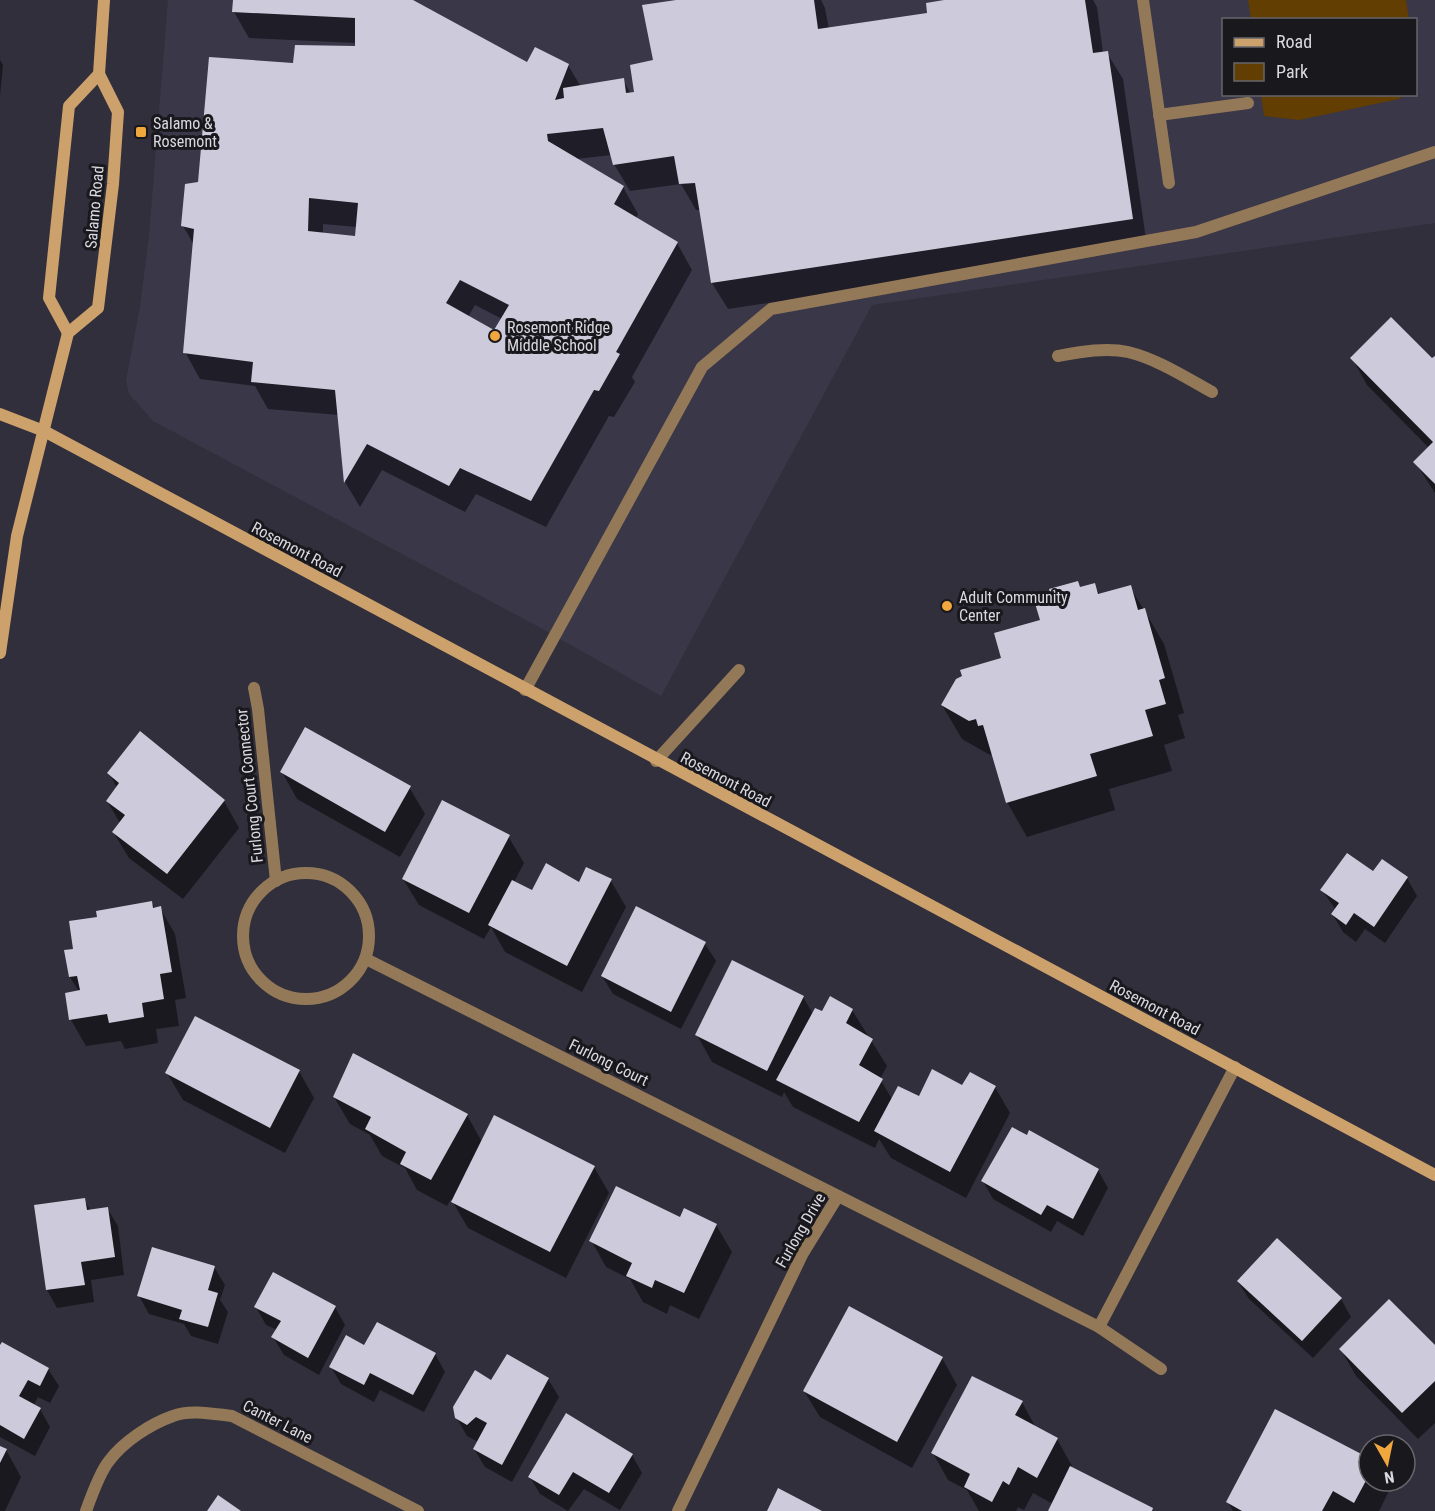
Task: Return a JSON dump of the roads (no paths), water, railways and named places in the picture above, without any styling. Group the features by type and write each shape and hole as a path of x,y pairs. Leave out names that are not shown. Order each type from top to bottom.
{"main road":[{"path":"0,653 16,536 68,333 49,298 69,106 99,74 104,0"},
{"name":"Salamo Road","path":"68,333 98,309 107,244 118,112 99,74"},
{"name":"Rosemont Road","path":"0,414 44,432 1435,1175"}],"street":[{"path":"1143,0 1169,183"},
{"path":"1160,115 1248,103"},
{"path":"525,690 702,367 771,309 1196,232 1435,152"},
{"path":"1058,356 1088,351 1126,352 1170,369 1212,392"},
{"path":"656,760 739,670"},
{"name":"Furlong Court Connector","path":"254,688 276,880"},
{"path":"304,873 331,877 343,883 364,910 370,928 366,959 354,977 332,994 306,1001 294,999 267,987 255,976 246,959 242,942 246,915 257,895 276,880 304,873"},
{"name":"Furlong Court","path":"366,959 838,1196"},
{"path":"1100,1327 1235,1067"},
{"name":"Furlong Drive","path":"678,1511 803,1252 838,1196 1100,1327 1161,1369"},
{"name":"Canter Lane","path":"86,1511 108,1461 129,1442 174,1415 205,1413 232,1416 418,1511"}],"place":[{"name":"Salamo & Rosemont","path":"141,132"},
{"name":"Rosemont Ridge Middle School","path":"495,336"},
{"name":"Adult Community Center","path":"947,606"}]}
